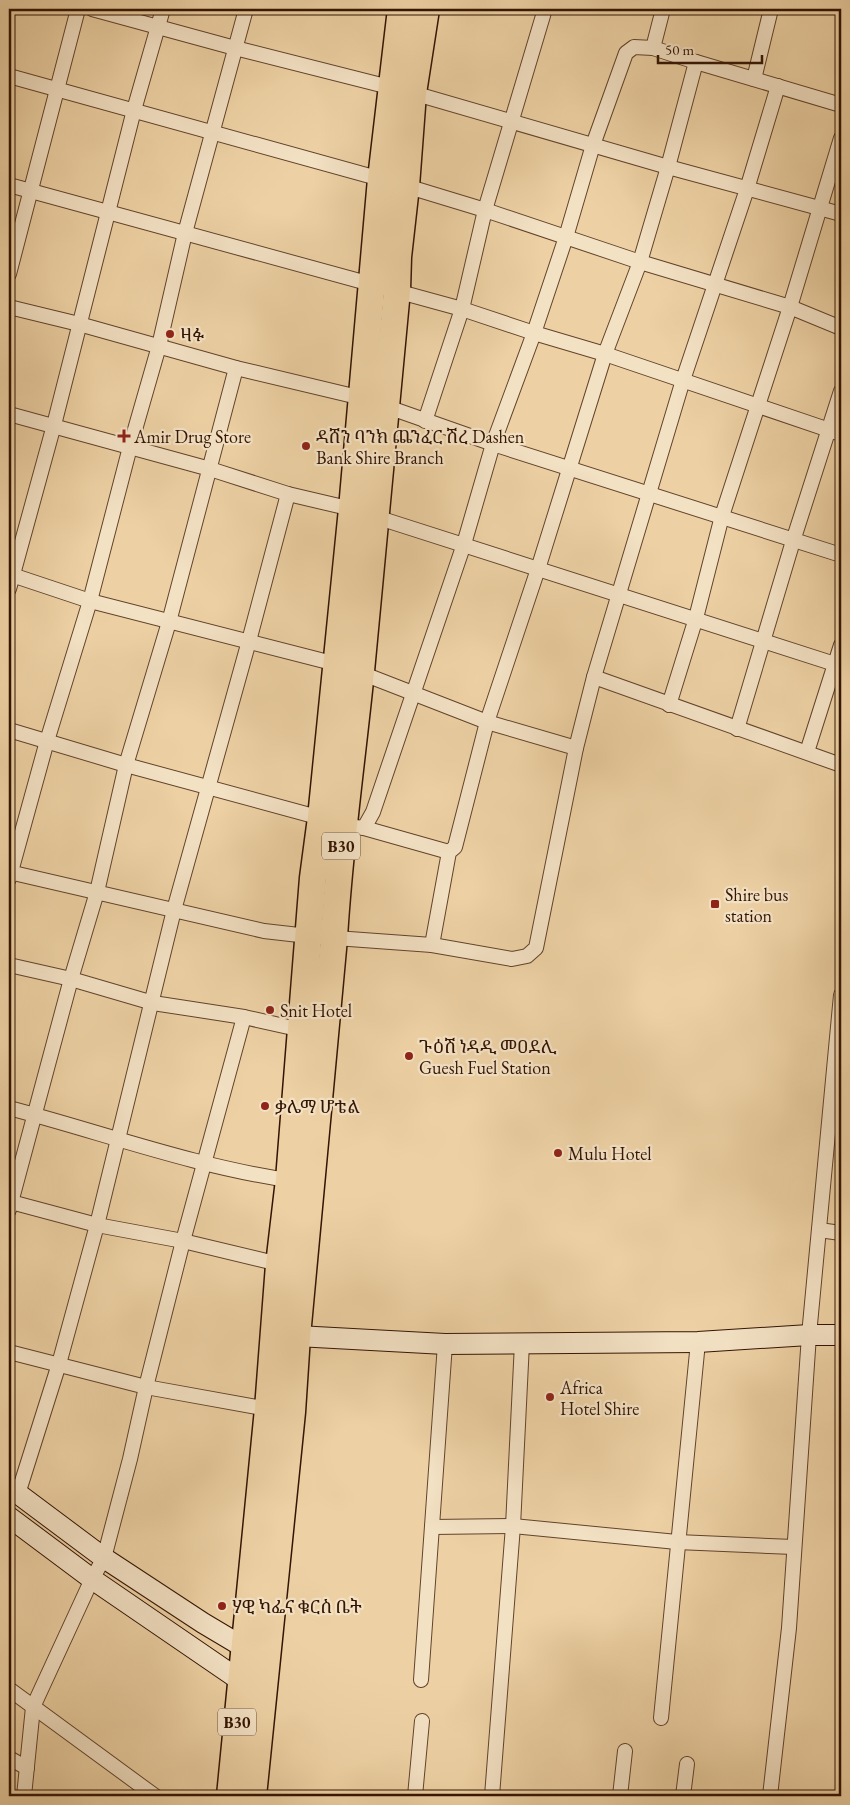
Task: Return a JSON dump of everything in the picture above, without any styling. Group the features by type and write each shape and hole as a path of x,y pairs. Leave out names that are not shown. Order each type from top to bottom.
{"highway":[{"name":"B30","path":"373,402 397,290 398,256 406,186 401,9"},
{"name":"B30","path":"256,1650 268,1409 285,1334 316,1004 334,938 337,878 361,672 364,513 373,402 371,282 381,180 402,91 426,9"},
{"name":"B30","path":"300,1182 302,1030 316,1004 308,936 313,878 343,824 336,664 364,513"},
{"name":"B30","path":"230,1796 252,1683 292,1412 285,1334"},
{"name":"B30","path":"252,1683 253,1796"}],"main road":[{"path":"285,1334 445,1344 698,1342 809,1335 841,1335"},
{"path":"13,1490 104,1558 203,1623 256,1650"},
{"path":"9,1517 92,1579 252,1683"}],"street":[{"path":"9,274 78,9"},
{"path":"92,9 512,121 668,167 841,214"},
{"path":"9,589 11,575 54,426 134,110 163,9"},
{"path":"246,9 185,233 159,346 130,447 90,601 47,740 9,874 97,892 264,931 432,945 512,959 527,956 536,948 576,748 594,677 683,380 778,86"},
{"path":"425,420 462,309 485,210 545,9"},
{"path":"653,48 663,9"},
{"path":"754,80 771,9"},
{"path":"343,824 374,812 464,544 492,444 534,333 566,237 593,145 626,53 634,47 653,48 841,105"},
{"path":"432,945 448,852 455,847 487,722 538,570 605,354 640,262 696,62"},
{"path":"9,76 134,110 212,134 406,186 485,210 640,262 790,307 841,328"},
{"path":"669,705 696,618 722,516 790,307 841,138"},
{"path":"9,185 371,282 462,309 605,354 835,432"},
{"path":"9,307 79,324 236,368 373,402 492,444 648,495 722,516 841,556"},
{"path":"236,368 169,622 126,765 97,892 71,979 10,1206 182,1241 291,1267"},
{"path":"737,729 793,541 835,432 841,391"},
{"path":"9,414 210,469 288,494 364,513 839,665"},
{"path":"13,1490 59,1364 97,1225 174,910 288,494"},
{"path":"11,575 90,601 336,664"},
{"path":"807,752 839,665 841,645"},
{"path":"361,672 487,722 576,748"},
{"path":"594,677 841,765"},
{"path":"9,730 126,765 448,852"},
{"path":"9,965 71,979 152,1003 244,1017 302,1030"},
{"path":"770,1796 789,1628 809,1335 841,1001"},
{"path":"24,1796 33,1707 92,1579 104,1558 130,1459 182,1241 244,1017"},
{"path":"9,1108 203,1163 300,1182"},
{"path":"820,1230 841,1233"},
{"path":"660,1718 698,1342"},
{"path":"492,1796 513,1526 522,1343"},
{"path":"421,1680 445,1344"},
{"path":"9,1352 146,1387 268,1409"},
{"path":"432,1527 513,1526 677,1542 794,1547"},
{"path":"9,1689 155,1796"},
{"path":"415,1796 422,1721"},
{"path":"620,1796 625,1750"},
{"path":"9,1758 27,1768"},
{"path":"683,1796 686,1764"}],"place":[{"name":"ዛፉ","path":"170,334"},
{"name":"Amir Drug Store","path":"124,436"},
{"name":"ዳሸን ባንክ ጨንፈር ሽረ Dashen Bank Shire Branch","path":"306,446"},
{"name":"Shire bus station","path":"715,904"},
{"name":"Snit Hotel","path":"270,1010"},
{"name":"ጉዕሽ ነዳዲ መዐደሊ Guesh Fuel Station","path":"409,1056"},
{"name":"ቃሌማ ሆቴል","path":"265,1106"},
{"name":"Mulu Hotel","path":"558,1153"},
{"name":"Africa Hotel Shire","path":"550,1397"},
{"name":"ሃዊ ካፌና ቁርስ ቤት","path":"222,1606"}]}
